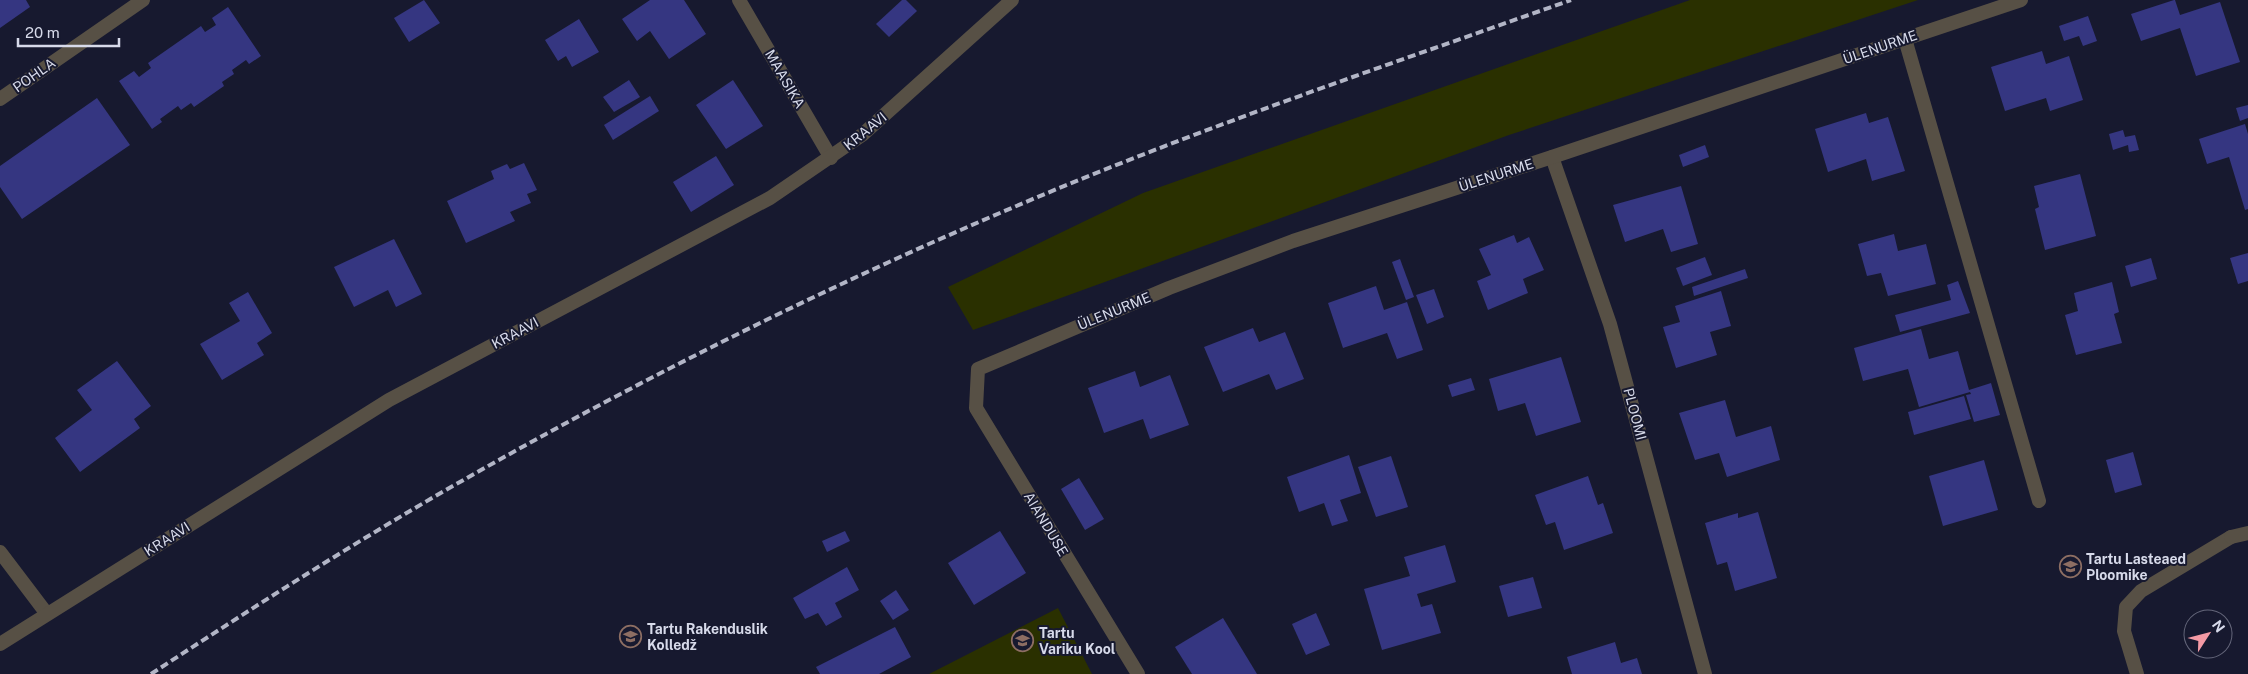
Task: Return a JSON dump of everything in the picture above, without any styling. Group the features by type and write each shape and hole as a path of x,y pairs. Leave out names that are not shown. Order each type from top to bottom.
{"street":[{"name":"POHLA","path":"0,99 143,0"},
{"name":"MAASIKA","path":"739,0 831,158"},
{"name":"KRAAVI","path":"0,644 389,400 770,198 831,158 880,120 1012,0"},
{"name":"ÜLENURME","path":"978,369 1169,288 1293,241 1552,157 2021,0"},
{"path":"1905,39 2039,501"},
{"name":"PLOOMI","path":"1552,157 1610,324 1705,674"},
{"name":"AIANDUSE","path":"978,369 976,408 1138,674"},
{"path":"2137,674 2124,631 2126,607 2141,591 2231,538 2248,533"},
{"path":"0,552 46,614"}],"green space":[{"path":"1690,0 1918,0 1509,135 973,330 948,287 1143,193"},
{"name":"Tartu Variku Kool","path":"1058,608 1092,674 929,674"}],"building":[{"path":"0,0 26,0 30,7 0,28"},
{"path":"424,0 440,23 409,42 394,18"},
{"path":"650,0 684,0 706,34 669,59 650,31 637,41 622,19"},
{"path":"902,0 906,0 917,11 889,37 876,24"},
{"path":"2175,0 2180,15 2220,2 2240,62 2196,76 2180,28 2141,41 2131,14"},
{"path":"228,7 261,56 249,64 246,60 232,70 234,74 222,82 224,86 194,107 191,103 181,110 178,106 160,119 162,122 152,129 119,81 134,71 139,77 151,68 148,63 201,26 205,32 216,25 212,18"},
{"path":"2088,16 2097,41 2083,46 2079,36 2064,41 2059,26"},
{"path":"579,19 599,52 572,67 566,56 558,61 545,40"},
{"path":"2042,51 2046,64 2069,56 2083,100 2050,111 2046,98 2005,111 1991,67"},
{"path":"629,80 640,97 614,112 603,97"},
{"path":"733,80 763,126 726,149 696,105"},
{"path":"650,96 659,111 613,140 604,125"},
{"path":"97,98 130,145 22,219 0,187 0,166"},
{"path":"2248,105 2248,118 2240,121 2236,108"},
{"path":"1866,113 1869,123 1888,117 1905,171 1872,181 1866,159 1828,172 1815,129"},
{"path":"2245,124 2248,134 2248,209 2245,210 2229,157 2207,164 2199,139"},
{"path":"2123,130 2125,137 2135,135 2139,150 2129,152 2128,145 2113,150 2109,134"},
{"path":"1705,145 1709,157 1683,167 1679,155"},
{"path":"716,156 734,185 691,212 673,182"},
{"path":"524,163 537,190 527,194 531,203 510,212 515,221 466,243 447,201 494,179 491,171 507,164 510,169"},
{"path":"2080,174 2096,236 2045,250 2035,209 2039,207 2034,186"},
{"path":"1681,186 1698,244 1671,252 1663,229 1625,242 1613,205"},
{"path":"1894,234 1898,251 1926,244 1936,284 1888,296 1881,273 1867,276 1858,244"},
{"path":"1514,235 1517,243 1529,237 1544,270 1523,279 1528,293 1488,310 1477,281 1491,275 1479,249"},
{"path":"394,239 422,294 396,307 388,290 354,307 334,267"},
{"path":"2248,253 2248,281 2238,284 2230,258"},
{"path":"1705,257 1712,275 1683,286 1676,268"},
{"path":"2151,258 2157,279 2131,287 2125,266"},
{"path":"1400,259 1414,297 1406,300 1392,262"},
{"path":"1745,269 1748,278 1694,296 1692,287"},
{"path":"1958,281 1970,313 1900,332 1895,315 1951,300 1947,285"},
{"path":"2112,282 2119,312 2114,314 2122,343 2076,355 2065,315 2078,311 2074,293"},
{"path":"1376,286 1384,310 1407,302 1423,350 1397,359 1387,333 1343,348 1328,303"},
{"path":"1434,289 1444,317 1427,324 1416,295"},
{"path":"1721,291 1731,326 1710,332 1717,355 1676,368 1663,327 1680,322 1675,306"},
{"path":"248,292 272,333 257,343 264,355 222,380 200,344 240,321 229,303"},
{"path":"1253,328 1259,342 1285,332 1304,379 1276,390 1269,374 1223,392 1204,347"},
{"path":"1921,329 1929,359 1958,351 1969,390 1991,383 2000,415 1974,422 1966,395 1971,394 1970,392 1919,407 1908,369 1863,381 1854,348"},
{"path":"1561,357 1581,422 1536,436 1525,403 1498,411 1489,379"},
{"path":"117,361 151,406 134,419 140,428 80,472 55,438 92,410 77,390"},
{"path":"1135,371 1140,387 1170,375 1189,425 1150,439 1143,419 1104,433 1088,388"},
{"path":"1471,378 1475,390 1452,397 1448,385"},
{"path":"1964,396 1971,419 1914,435 1908,412"},
{"path":"1725,400 1736,437 1771,426 1780,460 1727,477 1719,453 1695,460 1679,413"},
{"path":"2133,452 2142,485 2115,493 2106,460"},
{"path":"1349,455 1361,493 1340,500 1348,521 1332,526 1324,503 1299,512 1287,477"},
{"path":"1391,456 1408,507 1376,517 1358,467"},
{"path":"1984,460 1998,510 1943,526 1929,476"},
{"path":"1588,476 1598,505 1603,503 1613,533 1564,550 1555,522 1546,525 1535,495"},
{"path":"1079,478 1104,519 1085,530 1061,489"},
{"path":"1758,512 1777,578 1735,591 1727,562 1717,565 1705,523 1738,513 1738,518"},
{"path":"845,531 850,541 827,552 822,541"},
{"path":"1000,531 1026,573 974,605 948,563"},
{"path":"1445,545 1456,582 1417,594 1421,607 1432,604 1441,633 1382,650 1364,589 1410,576 1404,557"},
{"path":"847,567 859,590 835,603 842,617 826,626 818,613 805,619 793,598"},
{"path":"1533,577 1542,608 1508,617 1499,586"},
{"path":"896,590 909,610 893,620 880,601"},
{"path":"1316,613 1330,645 1306,655 1292,624"},
{"path":"1223,618 1257,674 1192,674 1175,647"},
{"path":"895,627 911,657 879,674 820,674 816,667"},
{"path":"1615,642 1621,663 1637,658 1642,674 1572,674 1567,657"}],"railway":[{"path":"151,674 351,546 474,474 606,401 808,300 945,237 1083,178 1291,99 1571,0"}],"place":[{"name":"Tartu Lasteaed Ploomike","path":"2070,567"},
{"name":"Tartu Rakenduslik Kolledž","path":"631,637"},
{"name":"Tartu Variku Kool","path":"1023,641"}]}
